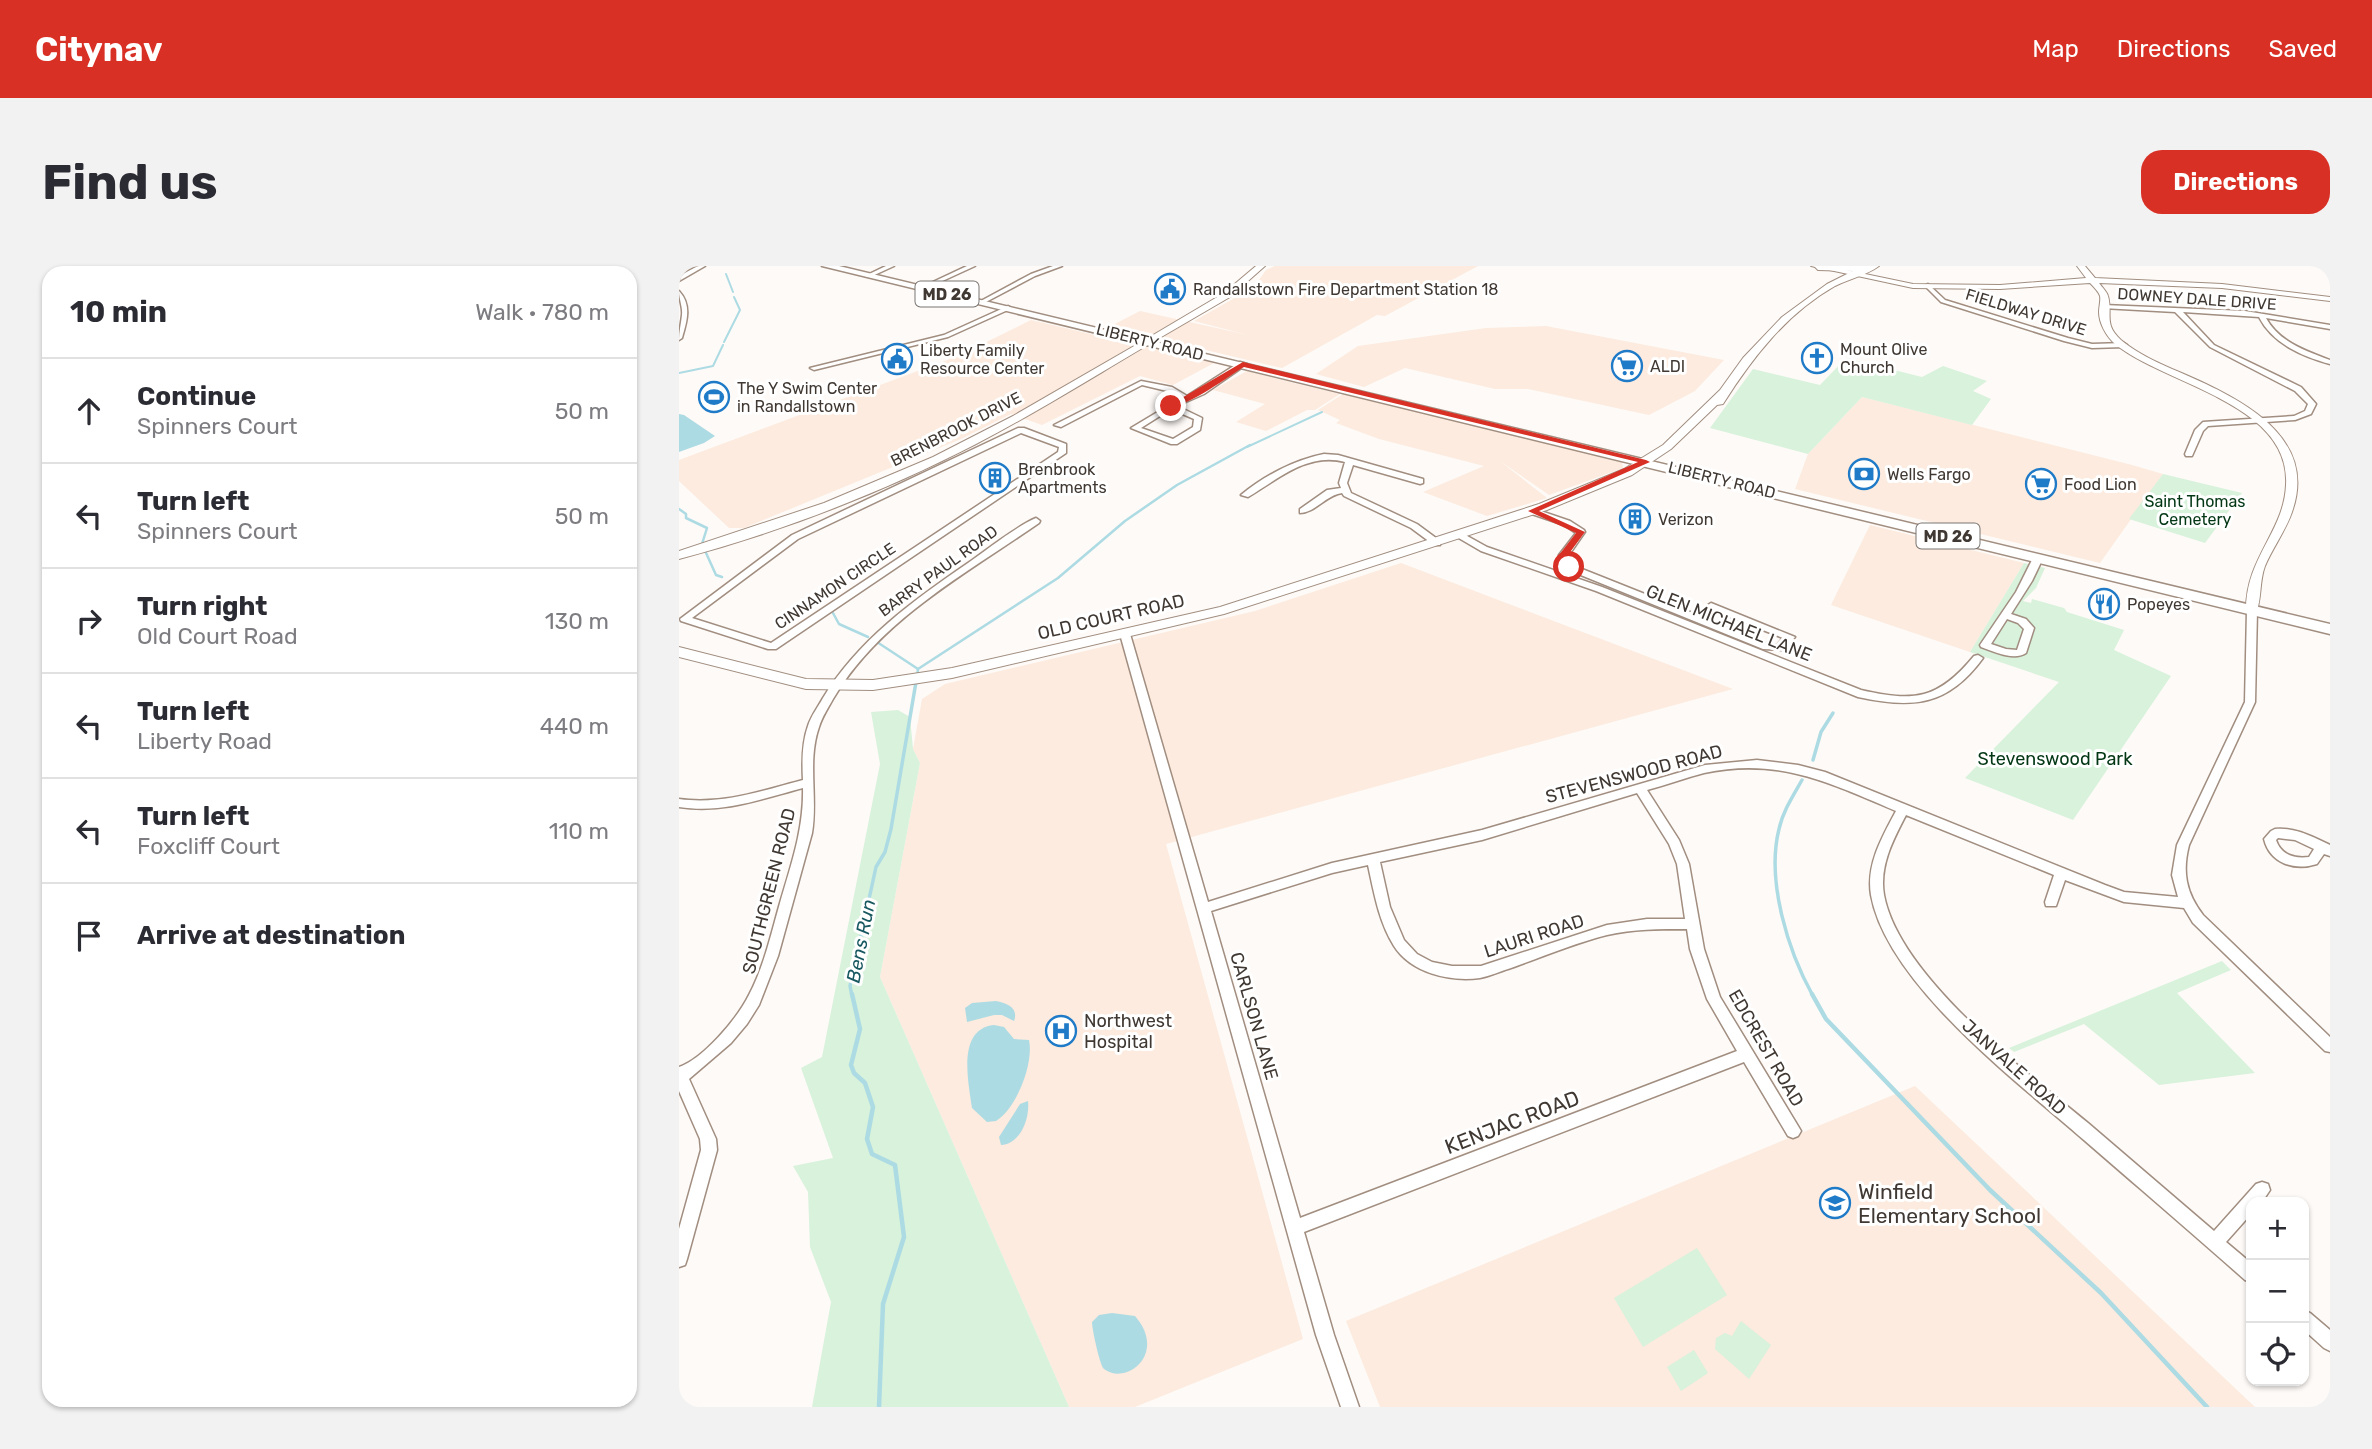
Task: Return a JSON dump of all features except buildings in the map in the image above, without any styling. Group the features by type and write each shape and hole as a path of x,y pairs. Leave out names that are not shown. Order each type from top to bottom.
{"main road":[{"name":"LIBERTY ROAD","path":"827,266 1148,341 2330,629"},
{"name":"BRENBROOK DRIVE","path":"1148,341 1227,295 1261,266"},
{"path":"1817,266 1871,267"},
{"name":"OLD COURT ROAD","path":"1537,509 1646,462 1681,435 1723,393 1776,331 1821,290 1850,274 1871,267"},
{"name":"OLD COURT ROAD","path":"679,652 782,680 838,686 925,678 1125,634 1257,601 1537,509 1606,491 1660,466 1699,432 1723,393"}],"street":[{"path":"679,279 702,266"},
{"path":"868,276 891,266"},
{"path":"923,288 972,266"},
{"path":"982,302 1033,275 1059,266"},
{"path":"1817,266 1897,284 1928,286 2000,287 2094,281 2222,286 2330,299"},
{"path":"2081,266 2105,295 2105,325 2124,345 2213,390 2260,420 2279,440 2291,472 2288,516 2255,578 2250,702 2177,862 2186,903 2219,941 2330,1046"},
{"path":"679,271 692,272"},
{"name":"FIELDWAY DRIVE","path":"1928,286 1943,301 2067,341 2092,346 2124,345"},
{"path":"679,293 686,312 679,338"},
{"name":"DOWNEY DALE DRIVE","path":"2104,307 2261,315 2330,327"},
{"path":"814,368 946,336 1007,308"},
{"path":"2177,310 2212,346 2298,388 2312,404 2303,416 2206,424 2199,430 2189,454"},
{"path":"2261,315 2267,328 2281,340 2330,362"},
{"name":"BRENBROOK DRIVE","path":"679,555 775,525 912,471 1006,424 1148,341"},
{"path":"1171,406 1198,418 1197,428 1174,442 1135,428 1171,406 1188,398 1243,364"},
{"path":"1058,425 1142,383 1169,389 1188,398"},
{"name":"CINNAMON CIRCLE","path":"1006,424 1063,446 1062,453 772,647 685,619 795,537 1021,430"},
{"path":"1245,495 1315,457 1329,456 1420,481"},
{"path":"1344,490 1350,461"},
{"path":"1303,511 1330,492 1344,490"},
{"path":"1344,490 1355,500 1414,526 1437,543"},
{"path":"1537,509 1581,532 1564,555 1563,561 1569,567 1767,647 1780,648 1790,637 1711,606 1697,618"},
{"name":"BARRY PAUL ROAD","path":"838,686 881,631 1035,521"},
{"path":"775,525 795,537"},
{"name":"GLEN MICHAEL LANE","path":"1460,535 1495,553 1589,586 1842,688 1879,698 1908,699 1937,695 1958,684 1977,658"},
{"path":"2004,615 2027,624 2029,628 2021,653 2005,652 1985,645 2004,615 2026,583 2038,558"},
{"name":"CARLSON LANE","path":"1125,634 1346,1405"},
{"name":"SOUTHGREEN ROAD","path":"680,1076 716,1049 737,1028 762,990 806,829 813,727 838,686"},
{"name":"STEVENSWOOD ROAD","path":"1204,908 1293,879 1472,838 1723,766 1777,765 1821,775 2125,897 2186,903"},
{"path":"679,803 701,805 734,802 809,782"},
{"name":"EDCREST ROAD","path":"1640,789 1667,829 1683,864 1701,962 1714,999 1745,1055 1793,1131"},
{"name":"JANVALE ROAD","path":"1903,809 1881,852 1875,883 1885,920 1918,972 1994,1052 2246,1270"},
{"name":"LAURI ROAD","path":"1373,859 1392,936 1412,956 1443,970 1481,972 1628,926 1693,924"},
{"path":"2051,902 2061,873"},
{"name":"KENJAC ROAD","path":"1294,1228 1745,1055"},
{"path":"679,1259 709,1150 708,1139 680,1076"},
{"path":"2215,1242 2262,1190"},
{"path":"2309,1323 2330,1342"}],"shaded area":[{"path":"1275,266 1478,266 1385,316 1377,315 1282,368 1109,327 1140,311 1248,335 1194,321 1254,287 1266,270"},
{"path":"1031,320 1214,363 1173,385 1140,376 1042,425 1011,414 961,439 744,528 729,528 679,481 679,460 958,356"},
{"path":"1546,326 1724,360 1695,391 1649,415 1528,389 1495,389 1405,368 1364,387 1316,374 1358,346 1486,328"},
{"path":"1247,371 1340,394 1315,410 1307,410 1266,431 1236,422 1265,404 1213,390"},
{"path":"1343,394 1622,462 1623,468 1549,495 1500,461 1547,498 1487,516 1423,492 1484,466 1379,439 1336,423 1340,420 1318,410"},
{"path":"1862,397 2163,474 2100,563 1795,489 1808,454"},
{"path":"1870,525 2024,563 1970,652 1831,605"},
{"name":"Northwest Hospital","path":"1401,563 1733,689 1166,844 1303,1339 1135,1407 1069,1407 880,977 920,763 913,749 922,699 945,684 1255,611"},
{"name":"Winfield Elementary School","path":"1915,1086 2255,1407 1380,1407 1346,1321"}],"green space":[{"path":"1846,358 1922,377 1943,366 1987,381 1973,391 1991,399 1972,425 1862,397 1808,454 1710,428 1753,369 1820,385"},
{"name":"Saint Thomas Cemetery","path":"2163,474 2242,493 2205,543 2129,519"},
{"name":"Stevenswood Park","path":"2024,563 2045,568 2036,588 2023,601 2031,603 2032,599 2064,608 2067,612 2124,630 2114,650 2171,676 2073,820 1965,778 2059,682 1970,652"},
{"path":"898,710 910,717 913,749 920,763 880,977 1069,1407 812,1407 831,1302 810,1247 808,1192 793,1166 833,1158 801,1068 822,1057 880,764 871,712"},
{"path":"2222,961 2231,970 2177,993 2255,1073 2159,1085 2084,1024 2014,1052 2009,1048"},
{"path":"1697,1248 1727,1295 1643,1347 1614,1298"},
{"path":"1741,1321 1771,1345 1749,1379 1715,1349 1716,1338 1725,1333 1732,1336"},
{"path":"1694,1350 1708,1373 1681,1391 1667,1367"}],"water":[{"path":"679,414 684,415 715,436 679,452"},
{"path":"996,1001 1013,1009 1014,1021 1002,1015 994,1015 967,1022 965,1008 972,1003"},
{"path":"994,1025 1004,1027 1014,1039 1029,1040 1030,1050 1026,1072 1017,1096 1004,1115 996,1121 987,1122 972,1108 967,1070 974,1036 982,1029"},
{"path":"1028,1101 1022,1129 1014,1140 1001,1145 999,1137 1020,1104"},
{"path":"1112,1313 1135,1316 1144,1330 1147,1343 1140,1363 1123,1373 1104,1369 1093,1332 1092,1322 1099,1315"}],"waterway":[{"name":"Bens Run","path":"726,274 733,292"},
{"name":"Bens Run","path":"724,342 740,310 734,297"},
{"name":"Bens Run","path":"679,373 713,366 723,345"},
{"path":"1247,447 1322,412"},
{"path":"918,669 1058,578 1125,521 1177,485 1250,445"},
{"name":"Bens Run","path":"679,509 686,514 686,518 707,528 702,544 716,575 722,577"},
{"name":"Bens Run","path":"833,613 839,624 868,637"},
{"name":"Bens Run","path":"877,642 918,669"},
{"name":"Bens Run","path":"916,684 918,669"},
{"name":"Bens Run","path":"852,996 850,986 876,867 885,852 891,829 916,682"},
{"path":"1813,760 1821,732 1833,713"},
{"path":"1802,780 1781,822 1775,871 1777,893 1788,937 1812,994"},
{"name":"Bens Run","path":"852,994 860,1029 851,1065 854,1073 865,1083 873,1107 867,1139 872,1154 895,1165 904,1237 883,1304 879,1407"},
{"path":"1812,994 1826,1019 1990,1190 2101,1293 2207,1407"}],"place":[{"name":"Randallstown Fire Department Station 18","path":"1170,289"},
{"name":"Mount Olive Church","path":"1817,358"},
{"name":"Liberty Family Resource Center","path":"897,359"},
{"name":"ALDI","path":"1627,366"},
{"name":"The Y Swim Center in Randallstown","path":"714,397"},
{"name":"Wells Fargo","path":"1864,474"},
{"name":"Brenbrook Apartments","path":"995,478"},
{"name":"Food Lion","path":"2041,484"},
{"name":"Verizon","path":"1635,519"},
{"name":"Popeyes","path":"2104,604"},
{"name":"Northwest Hospital","path":"1061,1031"},
{"name":"Winfield Elementary School","path":"1835,1203"}],"route":[{"path":"1171,406 1201,392 1243,364 1646,462 1532,511 1567,523 1581,532 1564,555 1563,561 1569,567"}]}
